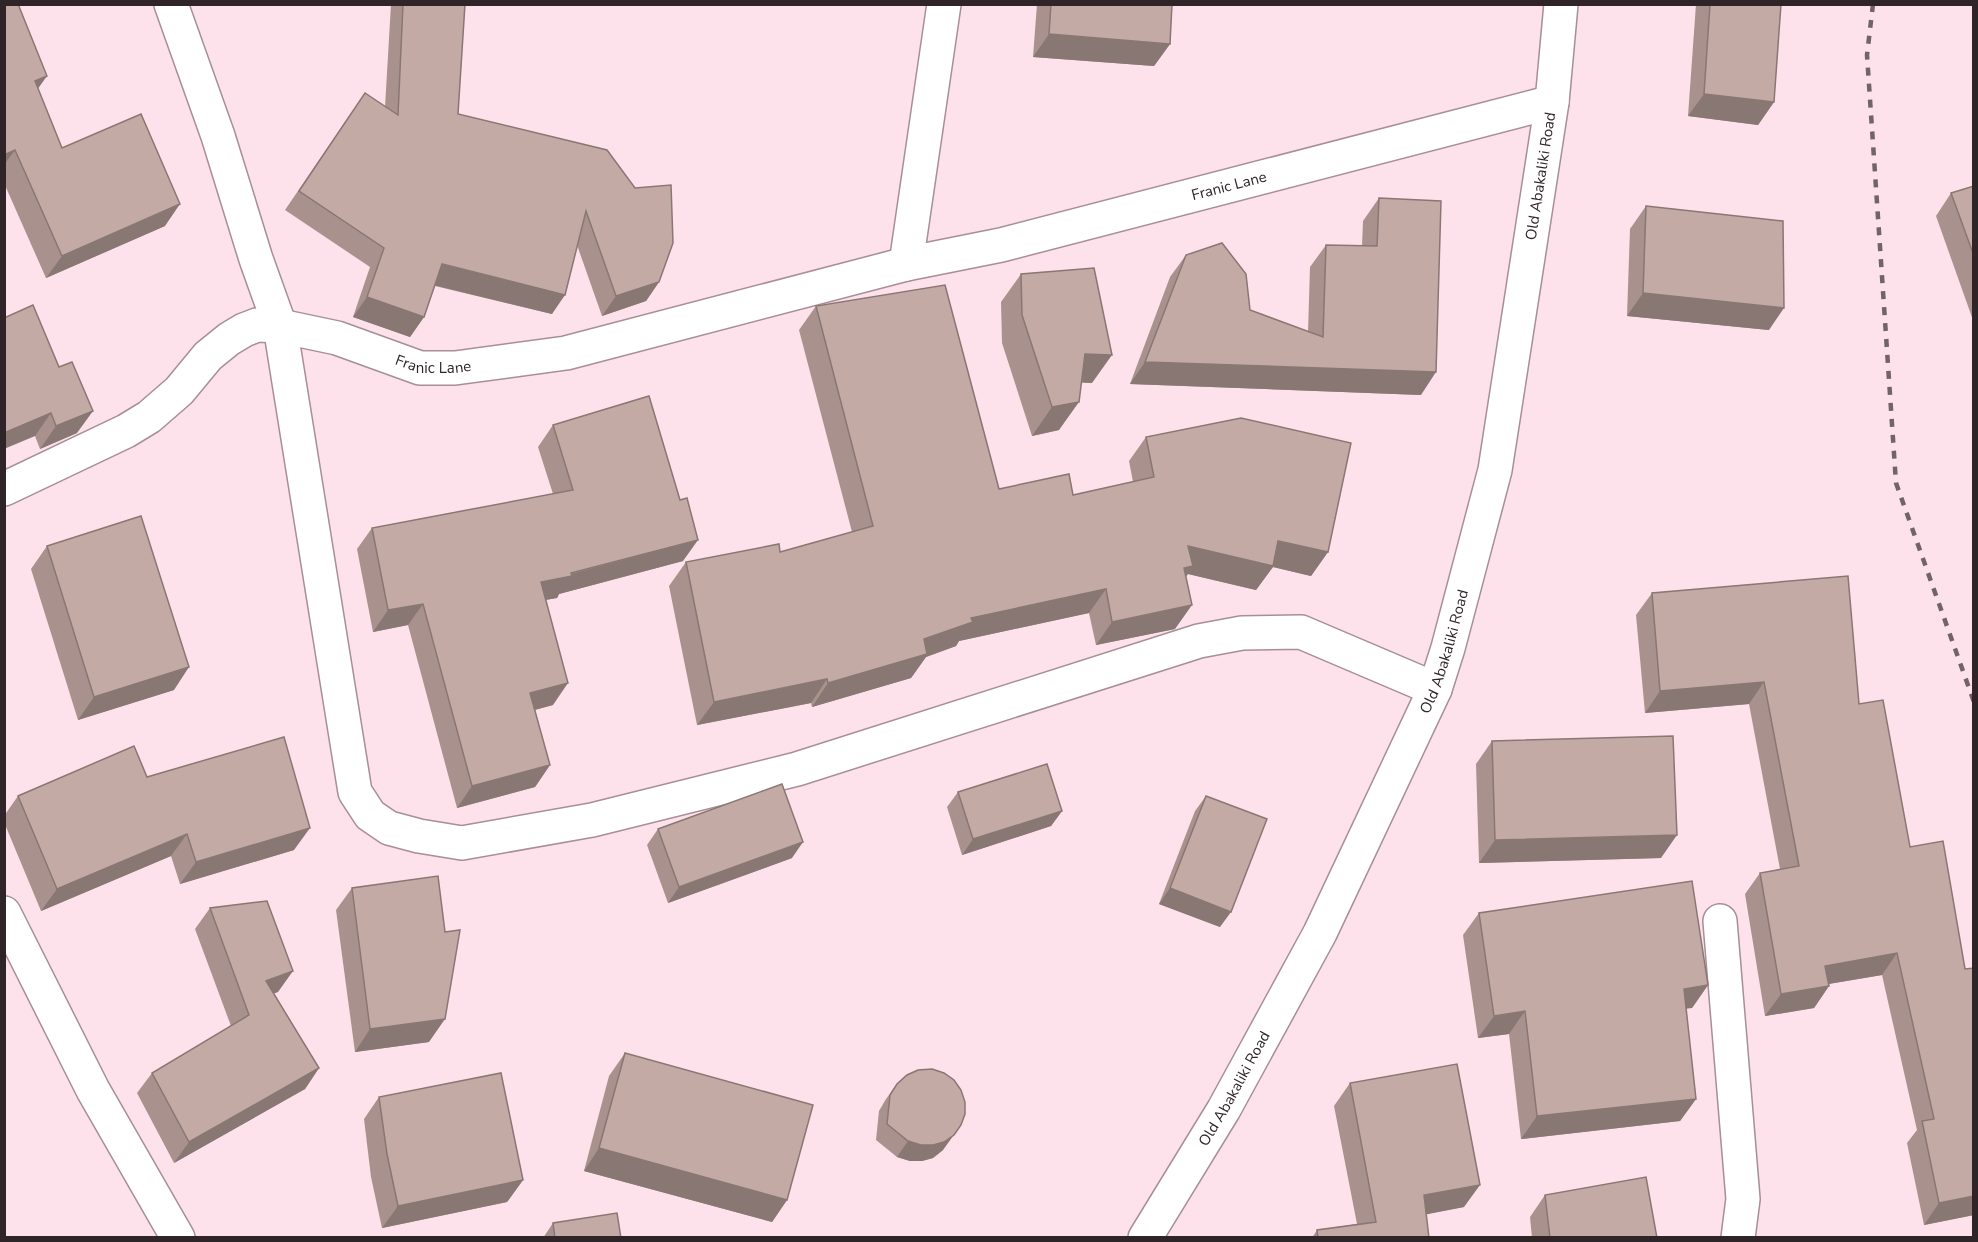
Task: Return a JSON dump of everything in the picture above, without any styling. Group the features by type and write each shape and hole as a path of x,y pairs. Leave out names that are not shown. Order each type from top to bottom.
{"street":[{"path":"171,4 218,136 256,259 280,326 355,792 370,815 389,828 462,843 592,819 797,769 1199,641 1242,633 1301,632 1435,688"},
{"path":"906,264 944,4"},
{"name":"Old Abakaliki Road","path":"1145,1238 1224,1109 1320,933 1435,688 1448,648 1494,470 1552,102 1561,4"},
{"name":"Franic Lane","path":"4,489 126,431 149,417 179,391 208,356 229,339 257,325 280,326 337,338 420,368 455,368 566,353 906,264 1013,242 1552,102"},
{"path":"4,913 93,1090 178,1238"},
{"path":"1720,921 1743,1199 1738,1238"}],"building":[{"path":"4,4 18,4 47,76 35,81 62,148 141,114 180,204 62,256 15,150 4,155"},
{"path":"403,4 465,4 458,114 607,150 635,188 671,185 673,243 659,282 616,296 586,211 565,295 442,264 424,317 367,297 384,248 299,191 365,93 398,115"},
{"path":"1051,4 1172,4 1170,44 1049,34"},
{"path":"1710,4 1781,4 1774,102 1704,94"},
{"path":"1974,186 1974,256 1951,193"},
{"path":"1379,198 1441,201 1436,372 1145,362 1186,255 1222,243 1246,274 1250,310 1323,337 1326,245 1377,246"},
{"path":"1646,206 1783,221 1784,308 1643,293"},
{"path":"1094,268 1112,355 1085,354 1079,402 1052,407 1022,315 1021,274"},
{"path":"945,285 999,489 1069,474 1073,495 1154,477 1146,437 1241,418 1351,443 1328,552 1278,541 1273,566 1188,546 1193,566 1184,568 1192,605 1112,622 1106,589 971,618 973,622 924,639 927,654 828,683 827,679 714,702 686,562 779,544 780,552 873,526 816,306"},
{"path":"33,305 59,367 72,362 93,411 56,426 51,413 4,433 4,318"},
{"path":"649,396 680,500 687,498 698,540 571,573 572,576 541,582 568,683 530,693 550,765 472,786 423,604 388,610 372,528 573,490 553,425"},
{"path":"141,516 189,667 94,697 47,546"},
{"path":"1848,576 1859,704 1883,700 1910,847 1943,841 1965,969 1974,968 1974,1196 1939,1203 1922,1121 1934,1119 1897,953 1825,966 1829,986 1781,994 1760,873 1799,866 1764,682 1660,691 1652,593"},
{"path":"1673,736 1677,835 1495,840 1492,741"},
{"path":"284,737 310,828 196,862 187,834 57,889 18,796 134,746 147,777"},
{"path":"1047,764 1062,811 973,839 958,792"},
{"path":"782,784 803,842 679,887 658,829"},
{"path":"1206,796 1267,819 1231,912 1170,888"},
{"path":"438,876 445,932 460,930 445,1019 370,1029 352,888"},
{"path":"1692,881 1708,985 1684,989 1696,1099 1537,1116 1525,1011 1494,1016 1479,913"},
{"path":"267,901 293,971 266,981 319,1068 189,1142 152,1073 249,1015 210,908"},
{"path":"625,1053 813,1105 787,1200 599,1148"},
{"path":"1457,1064 1480,1185 1424,1195 1429,1238 1318,1238 1317,1230 1376,1222 1350,1083"},
{"path":"932,1069 954,1080 965,1102 965,1114 954,1135 944,1142 921,1145 908,1141 887,1124 890,1095 907,1075 918,1070"},
{"path":"501,1073 523,1180 398,1206 387,1154 379,1097"},
{"path":"1646,1177 1657,1238 1550,1238 1545,1195"},
{"path":"617,1213 621,1238 555,1238 553,1223"}],"railway":[{"path":"1873,4 1867,55 1896,483 1974,702"}]}
